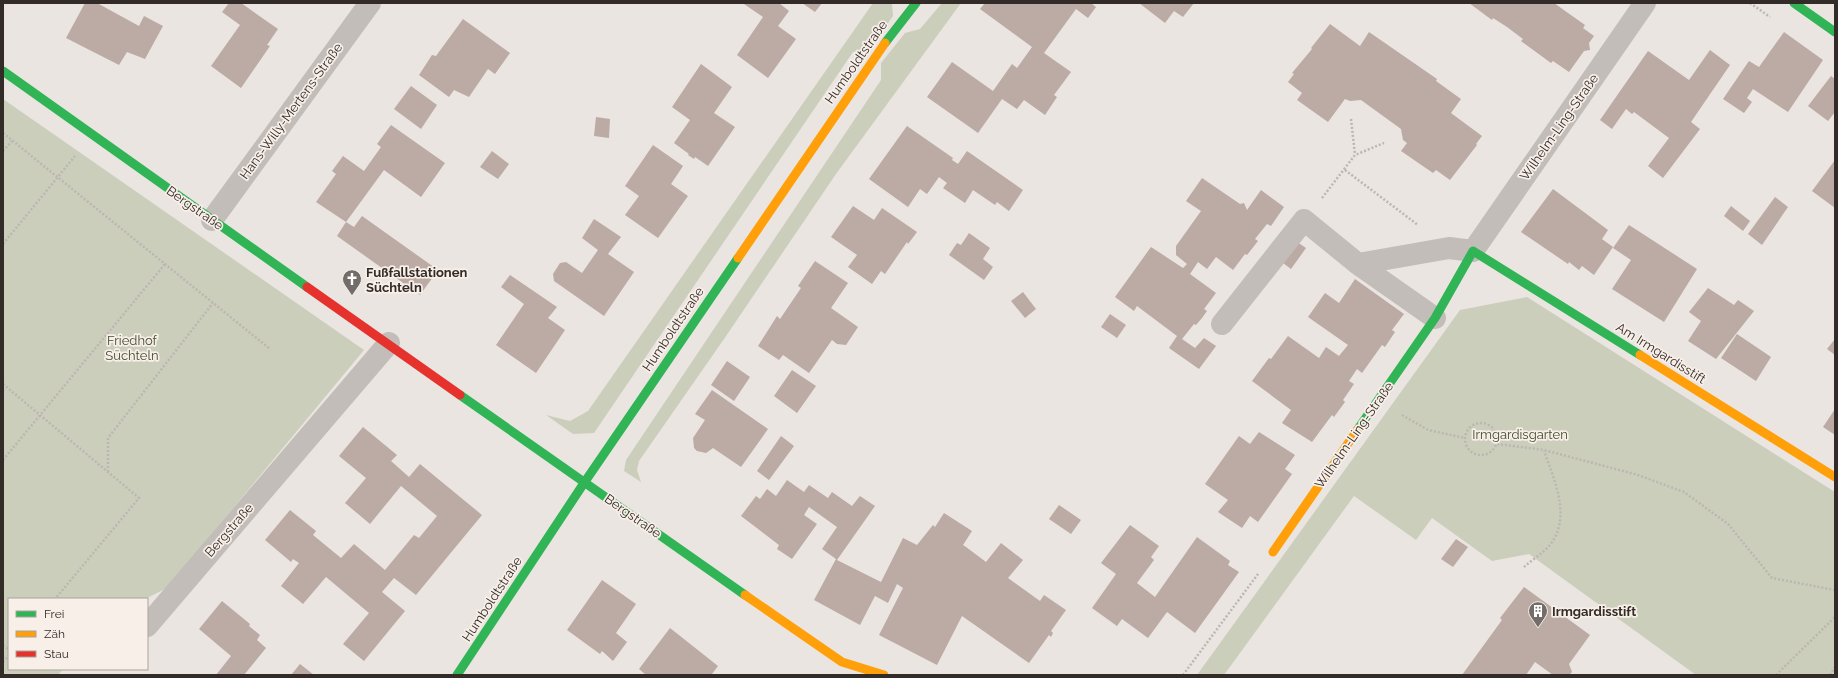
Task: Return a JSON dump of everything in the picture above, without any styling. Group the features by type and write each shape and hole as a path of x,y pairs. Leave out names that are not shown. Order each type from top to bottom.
{"street":[{"name":"Hans-Willy-Mertens-Straße","path":"212,220 370,3"},
{"name":"Humboldtstraße","path":"458,675 584,483 888,37 916,3"},
{"name":"Wilhelm-Ling-Straße","path":"1273,552 1436,318 1473,251 1645,3"},
{"path":"1794,3 1835,32"},
{"name":"Bergstraße","path":"3,72 389,343 584,483 842,662 884,675"},
{"path":"1222,324 1304,220 1358,264 1436,318"},
{"path":"1358,264 1449,248 1473,251"},
{"name":"Am Irmgardisstift","path":"1473,251 1835,477"},
{"name":"Bergstraße","path":"148,625 389,343"}],"path":[{"path":"1351,119 1355,154"},
{"path":"3,133 270,349"},
{"path":"3,244 92,135"},
{"path":"3,151 12,141"},
{"path":"1304,220 1345,170 1355,154 1384,143"},
{"path":"1345,170 1449,248"},
{"path":"3,460 165,264"},
{"path":"108,472 108,438 213,303"},
{"path":"3,384 139,498 56,598"},
{"path":"1377,401 1428,430 1465,438"},
{"path":"1479,423 1493,429 1497,438 1497,444 1490,452 1480,456 1470,452 1465,443 1465,438 1470,428 1479,423"},
{"path":"1497,444 1544,450 1638,474 1684,492 1728,524 1772,578 1835,590"},
{"path":"1524,567 1550,545 1559,526 1561,508 1556,485 1544,450"},
{"path":"1183,675 1273,552"},
{"path":"1776,675 1835,617"},
{"path":"1830,675 1835,667"}],"green space":[{"path":"873,3 892,3 893,16 872,46 853,52 594,433 573,434 546,415 570,421 588,411"},
{"path":"942,3 961,3 836,174 639,461 637,470 641,482 624,471 626,460 881,80 881,63 905,33 920,29"},
{"name":"Friedhof Süchteln","path":"3,99 364,350 167,588 147,598 8,598 8,670 62,670 58,675 3,675"},
{"name":"Irmgardisgarten","path":"1527,297 1835,492 1835,675 1696,675 1529,554 1492,561 1432,518 1416,540 1354,496 1224,675 1197,675 1460,310"}],"building":[{"path":"85,3 97,3 139,26 144,16 163,26 145,59 127,52 119,65 66,38"},
{"path":"229,3 241,3 278,29 267,45 270,46 241,88 211,66 240,25 222,12"},
{"path":"779,3 789,11 778,26 796,39 768,78 737,55 763,17 744,4"},
{"path":"802,3 822,3 815,12"},
{"path":"985,3 1091,3 1096,7 1088,18 1076,9 1044,53 1071,72 1054,95 1057,97 1045,115 1024,100 1017,109 1002,99 978,133 927,97 952,62 993,91 1012,64 1017,68 1032,47 980,9"},
{"path":"1139,3 1194,3 1183,17 1174,11 1165,23"},
{"path":"1469,3 1554,3 1585,25 1583,28 1594,36 1589,43 1590,50 1584,51 1569,72 1553,61 1551,63 1521,41 1523,39 1507,27 1493,18 1492,20"},
{"path":"463,19 510,53 495,74 488,69 469,97 454,90 449,97 419,75 432,55 436,56"},
{"path":"1330,24 1360,46 1369,32 1437,79 1436,81 1461,99 1451,113 1482,136 1476,144 1477,145 1450,180 1436,170 1433,173 1401,151 1407,143 1403,140 1401,129 1361,100 1350,101 1345,99 1328,122 1297,100 1302,93 1288,82 1294,74 1292,73"},
{"path":"1784,32 1823,60 1788,112 1753,89 1747,98 1752,102 1744,113 1723,99 1749,61 1759,67"},
{"path":"1710,50 1730,65 1691,122 1700,129 1663,178 1648,166 1669,138 1634,112 1632,114 1626,109 1612,129 1600,120 1648,51 1689,80"},
{"path":"701,64 732,87 714,113 735,127 708,166 695,157 694,159 688,155 689,154 674,143 690,120 672,107"},
{"path":"1831,76 1835,79 1835,112 1828,121 1808,106"},
{"path":"411,86 437,105 421,129 394,109"},
{"path":"596,117 610,119 609,138 594,136"},
{"path":"391,125 445,163 421,197 384,170 346,222 316,202 336,174 332,171 343,156 364,171 381,147 377,144"},
{"path":"907,126 953,158 952,160 958,164 967,151 1023,190 1009,211 997,202 995,205 973,190 965,203 943,188 947,183 939,177 927,194 920,189 908,207 869,179"},
{"path":"653,145 683,166 671,184 688,196 658,238 625,215 639,196 625,186"},
{"path":"492,151 509,164 498,179 480,167"},
{"path":"1835,160 1835,208 1812,191"},
{"path":"1202,178 1240,204 1244,203 1247,210 1261,190 1284,207 1271,226 1267,224 1255,239 1258,241 1247,255 1245,254 1233,270 1216,257 1207,269 1198,262 1190,274 1216,293 1204,309 1207,311 1202,318 1196,325 1194,324 1182,339 1195,348 1204,338 1216,346 1199,369 1169,348 1177,336 1137,306 1134,311 1115,297 1151,247 1183,268 1187,264 1176,255 1176,246 1201,211 1186,201"},
{"path":"1553,189 1608,230 1602,239 1613,247 1594,275 1582,266 1579,270 1569,262 1568,264 1521,232"},
{"path":"1775,197 1788,207 1762,245 1748,234"},
{"path":"853,206 874,220 882,208 917,232 908,244 907,242 885,274 881,271 872,284 848,267 857,255 831,237"},
{"path":"1731,206 1750,221 1743,231 1724,216"},
{"path":"362,216 438,270 420,295 337,236 346,222 354,227"},
{"path":"594,219 621,237 608,254 634,272 604,316 554,281 553,274 560,263 566,262 582,273 598,250 582,238"},
{"path":"1629,225 1697,269 1664,322 1612,289 1631,260 1613,248"},
{"path":"969,233 990,248 983,259 993,267 984,280 949,255 957,243 961,245"},
{"path":"1294,240 1306,248 1291,269 1279,260"},
{"path":"815,261 848,283 831,308 858,327 846,345 837,344 832,340 809,373 783,355 779,360 758,346 777,316 780,319 801,288 798,286"},
{"path":"510,275 557,307 548,318 565,330 536,373 496,345 524,304 501,287"},
{"path":"1355,279 1404,314 1392,330 1395,332 1385,347 1382,345 1362,373 1357,369 1349,381 1354,384 1343,400 1345,402 1334,417 1332,415 1312,442 1282,423 1291,410 1252,381 1288,336 1319,358 1326,347 1339,356 1348,345 1308,317 1325,293 1339,303"},
{"path":"1708,288 1734,305 1738,300 1754,311 1716,359 1688,341 1701,321 1689,312"},
{"path":"1023,292 1036,309 1025,318 1011,301"},
{"path":"1110,314 1126,325 1117,338 1101,327"},
{"path":"1737,334 1771,357 1756,381 1721,358"},
{"path":"1835,339 1835,355 1827,349"},
{"path":"727,361 750,377 734,401 711,385"},
{"path":"792,370 816,386 797,413 774,396"},
{"path":"712,390 768,429 741,467 713,448 706,453 697,451 694,448 693,438 705,420 695,414"},
{"path":"1835,409 1835,435 1823,427"},
{"path":"363,427 397,455 391,461 409,477 420,464 482,515 416,595 394,578 382,592 405,611 364,661 343,644 369,613 326,577 303,604 281,586 299,563 293,559 291,562 265,540 290,510 316,531 313,535 341,558 354,544 385,570 414,535 419,538 437,516 401,486 370,524 345,503 366,478 339,456"},
{"path":"1259,432 1295,455 1285,469 1292,474 1258,522 1250,516 1242,528 1218,512 1228,500 1205,484 1239,436 1250,444"},
{"path":"781,436 794,446 769,480 757,471"},
{"path":"787,480 804,492 809,485 828,498 832,492 852,506 860,496 875,506 837,560 881,582 903,538 917,545 933,525 935,527 944,513 972,531 963,545 986,562 1001,543 1023,560 1008,578 1040,601 1044,595 1066,610 1051,631 1053,633 1051,637 1049,635 1029,663 962,616 937,665 879,635 903,588 897,584 888,603 875,596 860,625 814,600 836,559 822,549 837,527 809,507 804,515 817,524 792,559 777,549 779,545 741,516 756,496 760,499 767,489 776,496"},
{"path":"1059,505 1081,520 1071,534 1049,519"},
{"path":"1130,525 1159,546 1151,557 1154,560 1137,583 1155,597 1197,537 1230,561 1228,565 1239,572 1195,633 1167,612 1148,638 1122,619 1117,626 1092,608 1116,574 1101,563"},
{"path":"1456,539 1468,547 1453,567 1441,559"},
{"path":"602,580 636,604 616,633 627,642 613,661 602,651 600,654 567,630"},
{"name":"Irmgardisstift","path":"1524,587 1590,635 1569,664 1572,672 1569,675 1553,675 1535,662 1526,675 1462,675 1502,620 1500,618"},
{"path":"222,601 250,624 249,626 260,635 257,640 266,648 244,675 216,675 231,656 199,629"},
{"path":"670,628 718,666 712,674 713,675 646,675 639,669"},
{"path":"300,664 314,675 291,675"}],"traffic: fast":[{"path":"885,43 916,3"},
{"path":"1794,3 1835,32"},
{"path":"3,71 307,287"},
{"path":"1358,429 1435,318 1473,251 1640,355"},
{"path":"457,675 584,483 738,258"},
{"path":"460,395 745,595"}],"traffic: slow":[{"path":"738,258 885,43"},
{"path":"1640,355 1835,477"},
{"path":"1273,552 1358,429"},
{"path":"745,595 842,662 884,675"}],"traffic: jam":[{"path":"307,287 460,395"}],"place":[{"name":"Fußfallstationen Süchteln","path":"352,296"},
{"name":"Irmgardisstift","path":"1538,628"}]}
